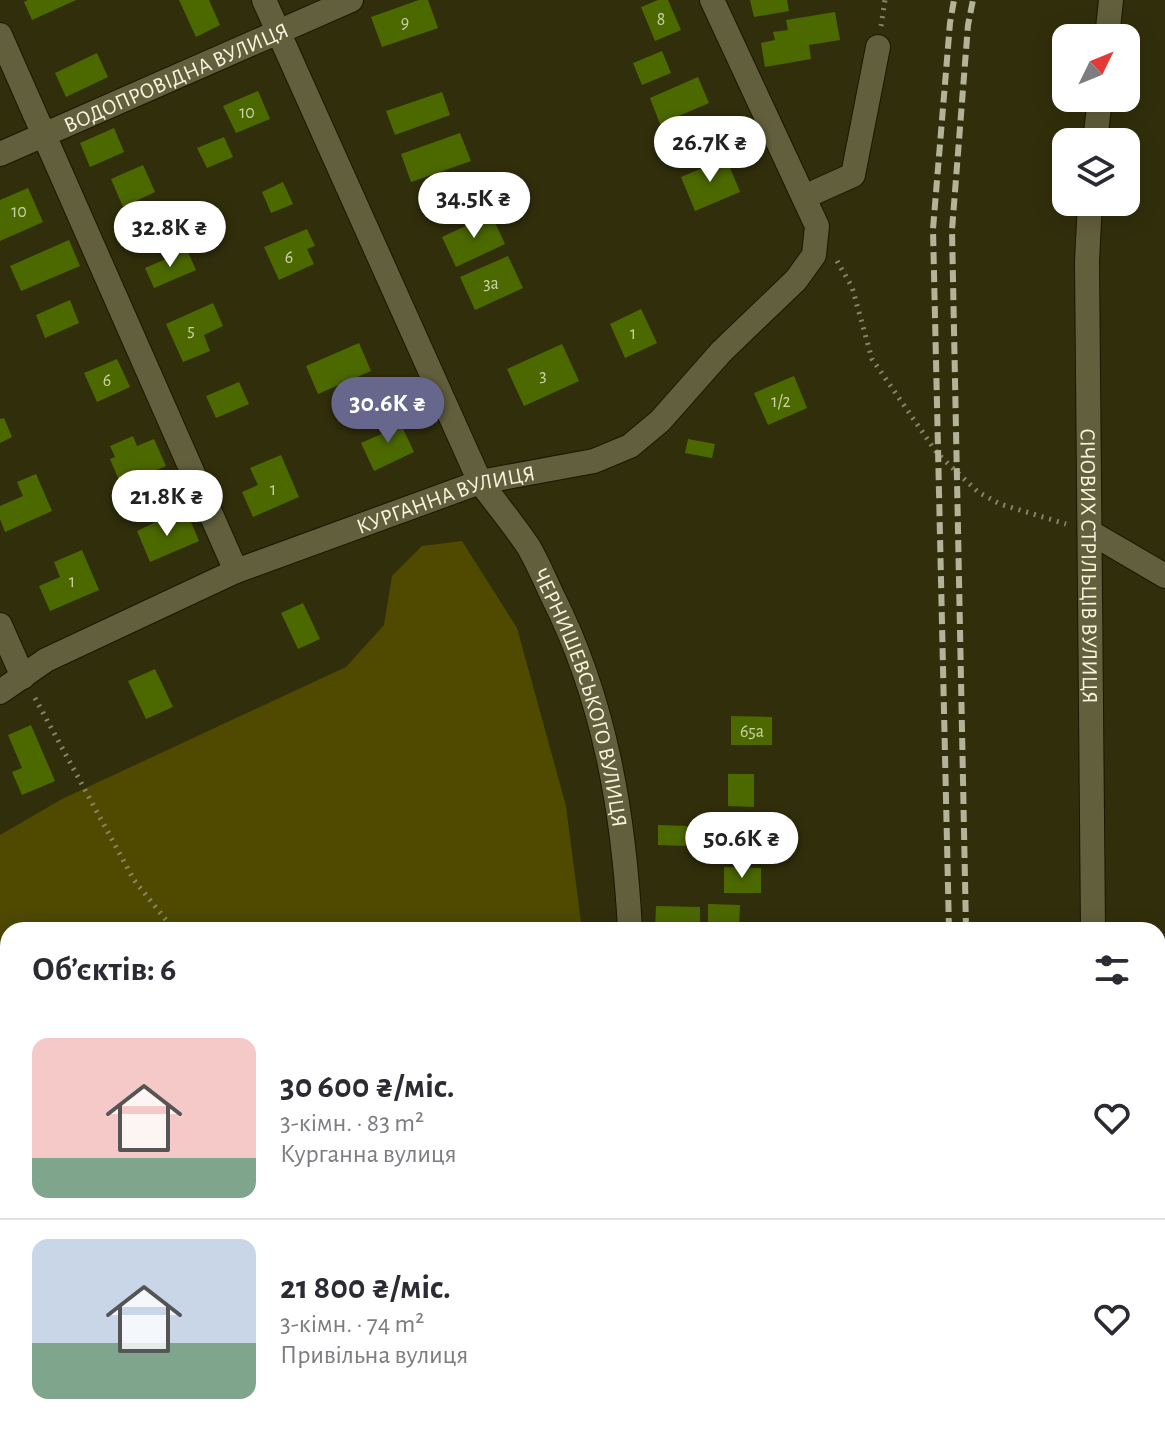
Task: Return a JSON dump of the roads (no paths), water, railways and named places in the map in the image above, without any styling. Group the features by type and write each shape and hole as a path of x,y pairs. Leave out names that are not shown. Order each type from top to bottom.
{"street":[{"name":"ЧЕРНИШЕВСЬКОГО ВУЛИЦЯ","path":"264,0 480,482 528,547 565,620 593,696 614,774 626,854 630,922"},
{"name":"ВОДОПРОВІДНА ВУЛИЦЯ","path":"0,154 351,0"},
{"path":"712,0 804,197 853,175 878,47"},
{"path":"1108,24 1111,0"},
{"path":"0,35 236,571"},
{"name":"КУРГАННА ВУЛИЦЯ","path":"0,692 46,660 236,571 480,482 594,461 630,446 660,421 721,352 796,280 814,255 817,226 804,197"},
{"name":"СІЧОВИХ СТРІЛЬЦІВ ВУЛИЦЯ","path":"1089,216 1087,261 1093,922"},
{"path":"1090,532 1165,576"},
{"path":"0,625 23,677"}],"railway":[{"path":"949,922 933,229 954,0"},
{"path":"966,922 952,230 968,25 973,0"}]}
